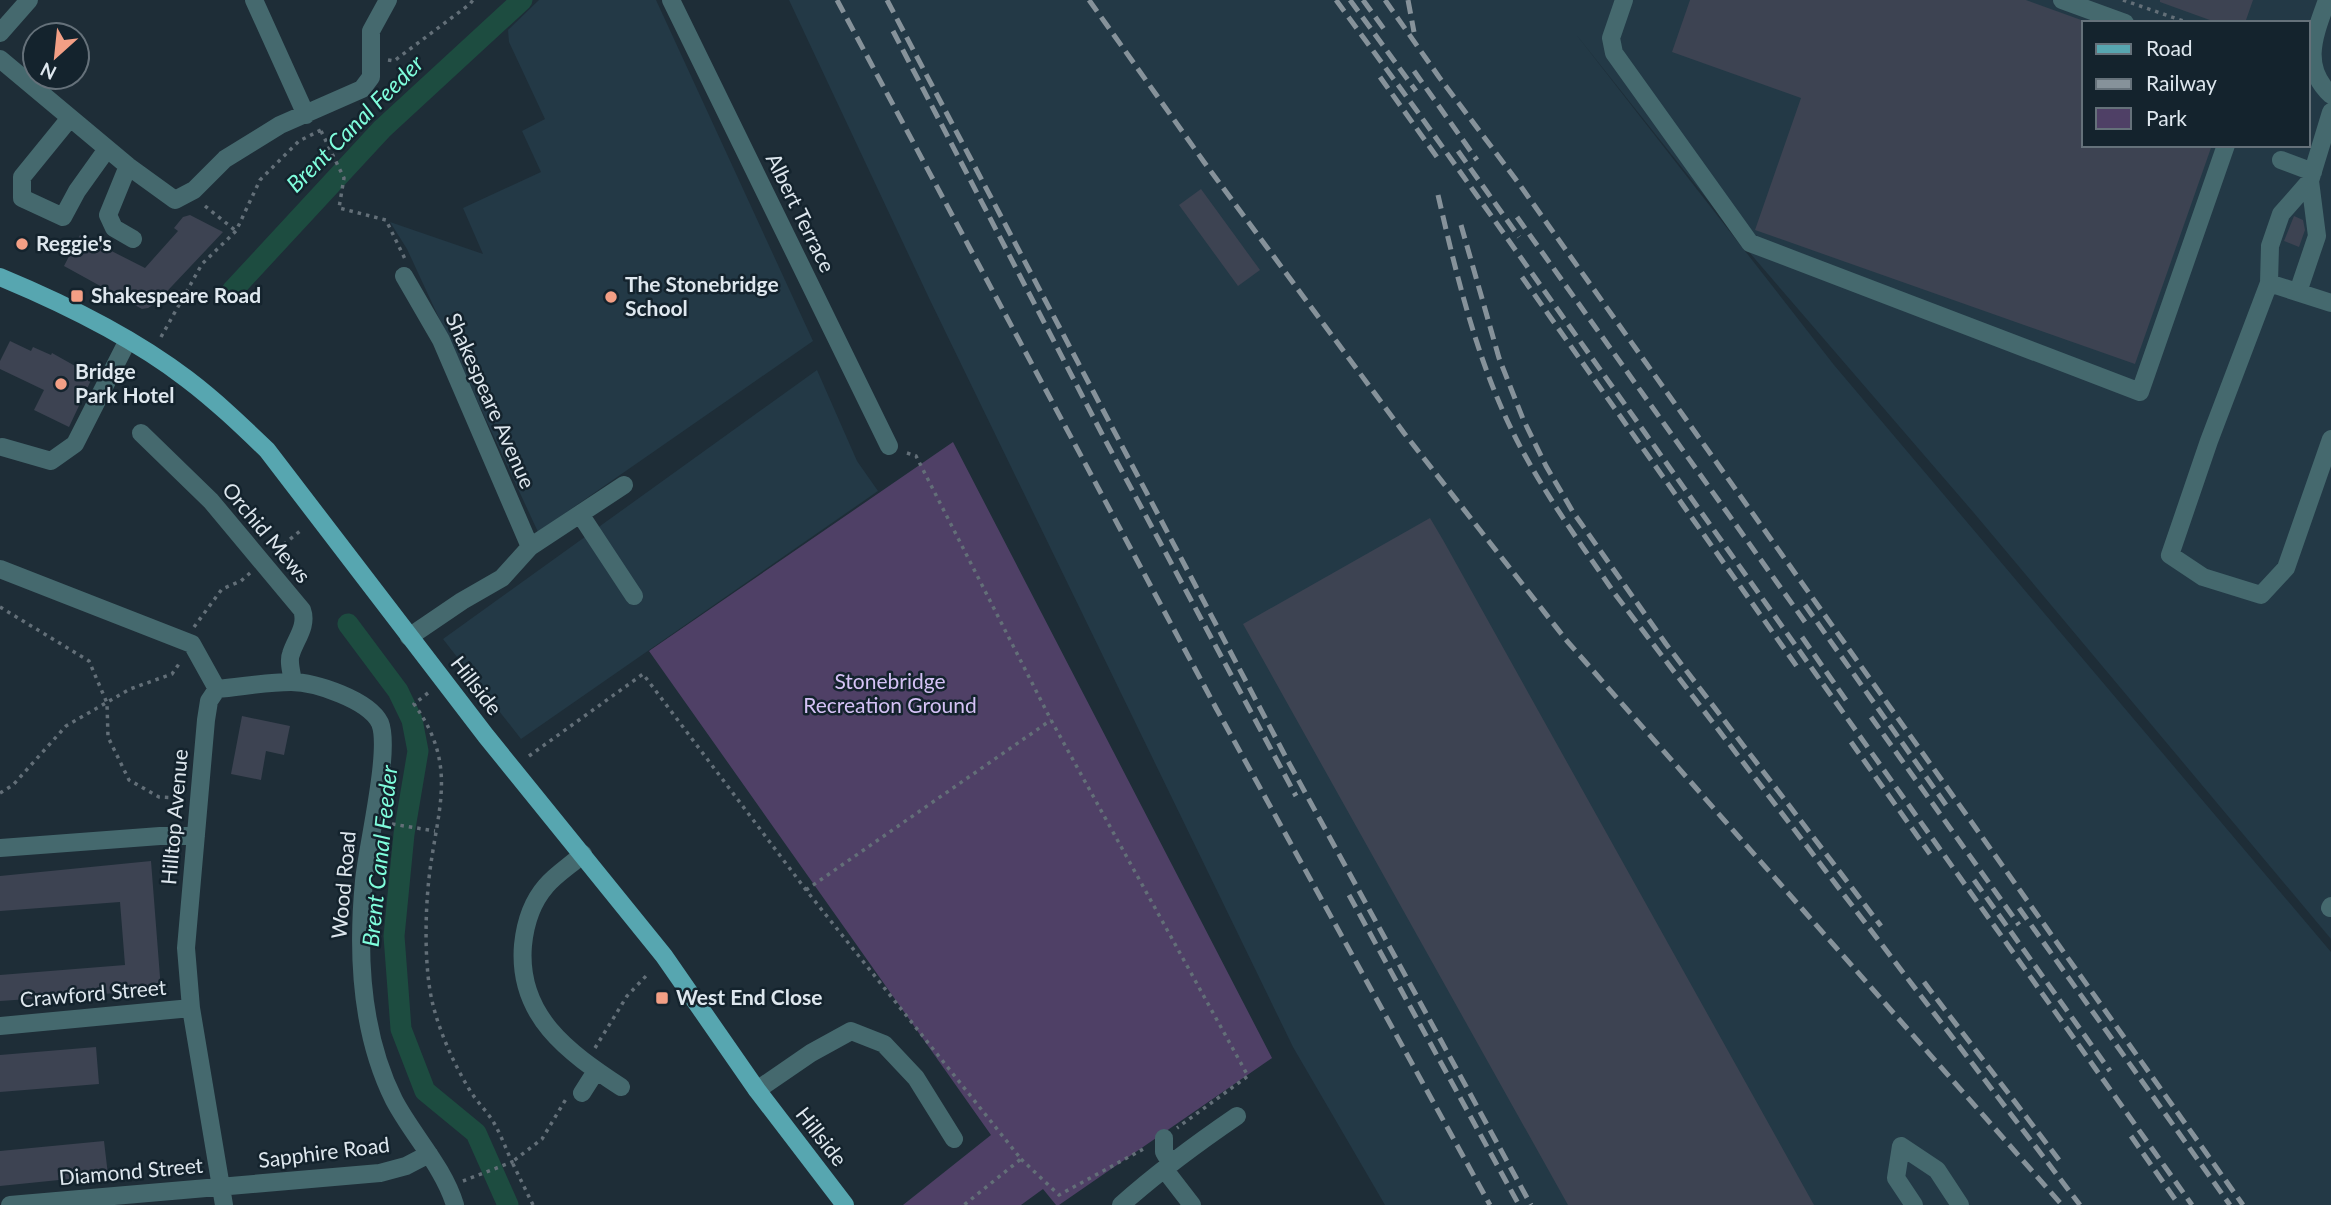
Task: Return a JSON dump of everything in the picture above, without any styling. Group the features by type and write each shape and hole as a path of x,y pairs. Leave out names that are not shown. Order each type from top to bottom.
{"main road":[{"name":"Hillside","path":"0,277 58,302 128,340 195,385 267,450 486,736 664,956 757,1090 845,1205"}],"street":[{"path":"0,33 29,0"},
{"path":"254,0 309,113"},
{"path":"0,59 128,166 182,197 194,190 225,159 280,125 362,89 370,76 371,31 388,0"},
{"name":"Albert Terrace","path":"671,0 888,446"},
{"path":"1624,0 1611,38 1614,53 1750,243 2140,392 2225,147"},
{"path":"2062,0 2120,21"},
{"path":"2321,91 2312,67 2312,51 2327,0"},
{"path":"2331,112 2311,176 2281,214 2270,247 2269,283 2170,555 2203,577 2261,595 2286,568 2331,439"},
{"path":"71,118 22,177 22,198 63,217 77,191 107,149"},
{"path":"2281,160 2311,176"},
{"path":"128,166 108,215 114,228 133,239"},
{"path":"2298,292 2317,236 2311,176"},
{"name":"Shakespeare Avenue","path":"404,276 441,340 530,547"},
{"path":"2269,283 2331,303"},
{"path":"2,447 51,461 75,444 128,340"},
{"name":"Orchid Mews","path":"141,433 211,501 302,610 304,617 289,656 293,682"},
{"path":"409,637 502,578 530,547 624,485"},
{"path":"579,514 634,596"},
{"path":"0,569 192,645 217,689"},
{"name":"Wood Road","path":"217,689 293,682 344,695 364,706 379,723 384,748 364,881 361,950 366,1012 377,1058 394,1100 444,1178 455,1205"},
{"name":"Hilltop Avenue","path":"217,689 209,701 186,948 191,1007 223,1196"},
{"path":"0,848 160,836 196,836"},
{"path":"583,854 546,886 534,903 524,934 521,964 533,1009 557,1040 621,1087"},
{"name":"Crawford Street","path":"0,1026 191,1007"},
{"path":"757,1090 851,1031 884,1044 916,1078 954,1139"},
{"path":"582,1093 594,1069"},
{"path":"1121,1205 1180,1155 1237,1116"},
{"path":"1164,1138 1168,1167 1192,1205"},
{"path":"1914,1205 1896,1178 1900,1146 1937,1170 1960,1205"},
{"name":"Sapphire Road","path":"223,1196 380,1173 405,1166 429,1154"},
{"name":"Diamond Street","path":"9,1205 223,1196"}],"path":[{"path":"369,58 394,61 473,0"},
{"path":"2123,0 2183,21"},
{"path":"309,113 321,130 344,178 339,208 386,220 409,267 404,276"},
{"path":"160,339 202,264 236,231 260,180 299,141 321,130"},
{"path":"182,197 236,231"},
{"path":"529,756 643,674 806,890 1021,1159 1059,1195 1164,1138 1248,1076 1051,720 916,456 888,446"},
{"path":"192,645 191,631 222,589 241,581 300,531"},
{"path":"0,607 89,661 107,703 108,737 129,780 159,797 200,799"},
{"path":"0,793 13,785 66,726 130,689 173,674"},
{"path":"424,696 414,704 432,730 442,773 442,794 428,881 427,968 433,1006 446,1043 469,1089 494,1123 533,1205"},
{"path":"806,890 1051,720"},
{"path":"395,824 435,831"},
{"path":"594,1069 592,1053 627,996 646,976"},
{"path":"482,1174 512,1162 542,1139 555,1118"},
{"path":"964,1205 1021,1159"}],"shaded area":[{"name":"The Stonebridge School","path":"539,0 656,0 813,341 538,532 407,249 390,222 483,254 463,208 541,172 522,131 545,119 509,42 508,30"},
{"path":"789,0 2331,0 2331,939 1974,513 1749,252 1575,33 1834,365 2331,952 2331,1205 1385,1205 1293,1047 929,298"},
{"path":"817,370 857,461 878,491 521,739 443,639"}],"green space":[{"name":"Stonebridge Recreation Ground","path":"953,442 1272,1058 1059,1205 1056,1205 1043,1189 1021,1205 903,1205 991,1135 649,651"}],"building":[{"path":"1690,0 2026,0 2084,21 2082,147 2211,147 2135,364 1755,230 1801,98 1672,52"},
{"path":"2253,0 2246,21 2212,21 2160,2"},
{"path":"1201,189 1260,270 1238,286 1179,205"},
{"path":"190,215 223,232 156,303 148,308 142,309 64,266 80,235 145,268 178,231 174,228 183,217"},
{"path":"2294,216 2303,220 2305,230 2299,247 2284,241"},
{"name":"Bridge Park Hotel","path":"10,341 31,351 33,347 51,355 52,353 93,376 69,427 34,410 44,390 0,369 0,361"},
{"path":"1430,518 1814,1205 1568,1205 1243,624"},
{"path":"242,716 290,726 284,755 266,751 261,780 231,774"},
{"path":"151,861 161,990 0,1001 0,975 125,965 120,902 0,911 0,876"},
{"path":"96,1047 99,1084 0,1092 0,1055"},
{"path":"104,1141 108,1175 0,1186 0,1151"}],"waterway":[{"name":"Brent Canal Feeder","path":"232,291 382,129 522,0"},
{"name":"Brent Canal Feeder","path":"348,624 398,691 412,720 418,751 404,834 394,936 401,1029 425,1091 476,1133 508,1205"}],"railway":[{"path":"837,0 1216,708 1490,1205"},
{"path":"887,0 1289,763 1531,1205"},
{"path":"1089,0 1204,162 1404,433 1567,641 2062,1205"},
{"path":"1336,0 2192,1205"},
{"path":"1350,0 1416,91"},
{"path":"1363,0 1384,29"},
{"path":"1385,0 1517,181 2243,1205"},
{"path":"1408,0 1414,32"},
{"path":"893,31 1102,434 1296,796"},
{"path":"1414,71 1477,160"},
{"path":"1380,77 1439,160"},
{"path":"1458,151 1519,237"},
{"path":"1438,195 1463,297 1484,364 1511,428 1548,494 1615,594 2080,1205"},
{"path":"1517,217 1805,622"},
{"path":"1461,225 1499,358 1523,419 1573,512 1666,644 1881,926"},
{"path":"1522,277 1800,671"},
{"path":"1805,605 1946,805"},
{"path":"1802,637 1848,703"},
{"path":"1871,717 2019,925"},
{"path":"1851,742 1930,854"},
{"path":"1974,880 2110,1071"},
{"path":"1349,895 1519,1205"},
{"path":"2019,908 2230,1205"},
{"path":"1924,982 2059,1160"},
{"path":"2131,1136 2179,1205"}],"place":[{"name":"Reggie's","path":"22,244"},
{"name":"Shakespeare Road","path":"77,296"},
{"name":"The Stonebridge School","path":"611,297"},
{"name":"Bridge Park Hotel","path":"61,384"},
{"name":"West End Close","path":"662,998"}]}
